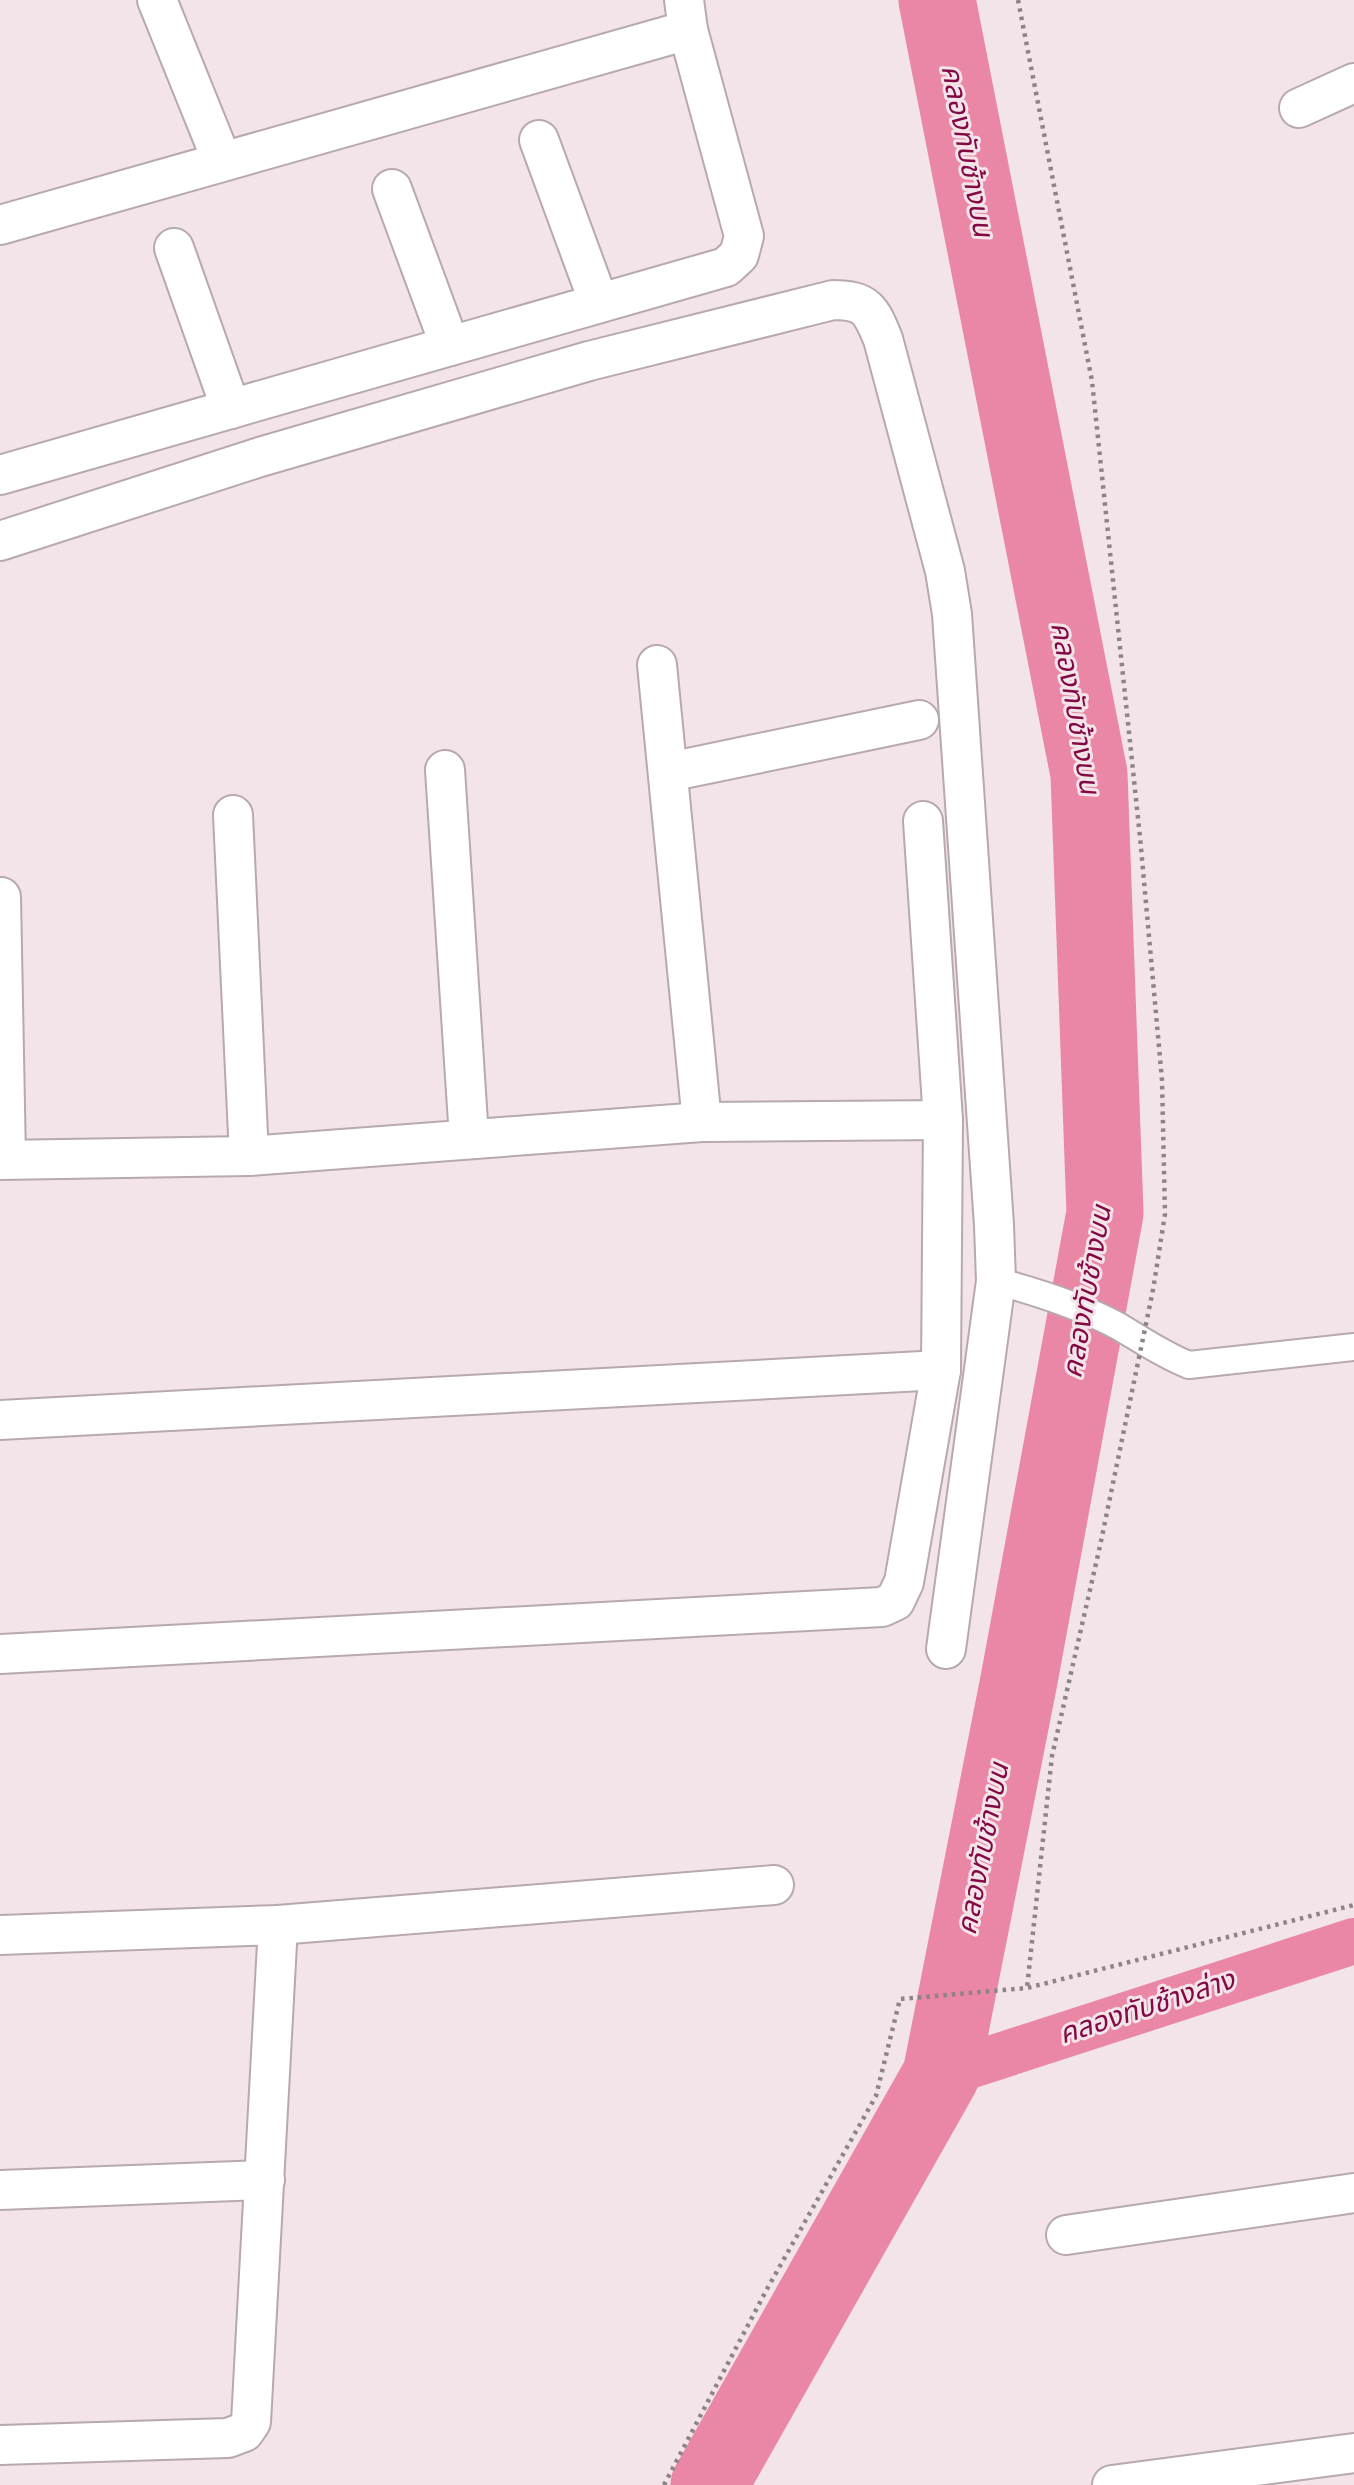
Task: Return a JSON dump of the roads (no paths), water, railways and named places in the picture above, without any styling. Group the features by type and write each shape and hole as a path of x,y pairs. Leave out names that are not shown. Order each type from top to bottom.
{"street":[{"path":"157,0 222,161"},
{"path":"0,225 222,161 686,15 744,236 739,255 726,267 231,409 2,468"},
{"path":"1299,108 1354,83"},
{"path":"539,140 599,303"},
{"path":"392,189 450,346"},
{"path":"174,248 231,409"},
{"path":"0,541 260,457 589,361 799,306 850,300 864,305 873,314 883,339 945,572 952,614 996,1281 946,1649"},
{"path":"657,665 702,1122"},
{"path":"669,772 919,720"},
{"path":"445,770 469,1139"},
{"path":"233,816 249,1156"},
{"path":"0,1654 882,1607 895,1601 904,1582 941,1370 943,1120 923,821"},
{"path":"1,897 3,1159 249,1156 702,1122 943,1120"},
{"path":"0,1420 941,1370"},
{"path":"0,1936 278,1925 774,1885"},
{"path":"0,2445 228,2438 244,2432 251,2423 278,1925"},
{"path":"0,2190 265,2180"},
{"path":"1066,2235 1354,2193"},
{"path":"1112,2485 1354,2454"}],"lane":[{"path":"996,1281 1033,1291 1117,1325 1167,1357 1189,1365 1354,1347"}],"waterway":[{"name":"คลองทับช้างบน","path":"709,2485 941,2075 1019,1680 1105,1213 1089,774 937,0"},
{"name":"คลองทับช้างล่าง","path":"941,2075 1354,1941"}]}
